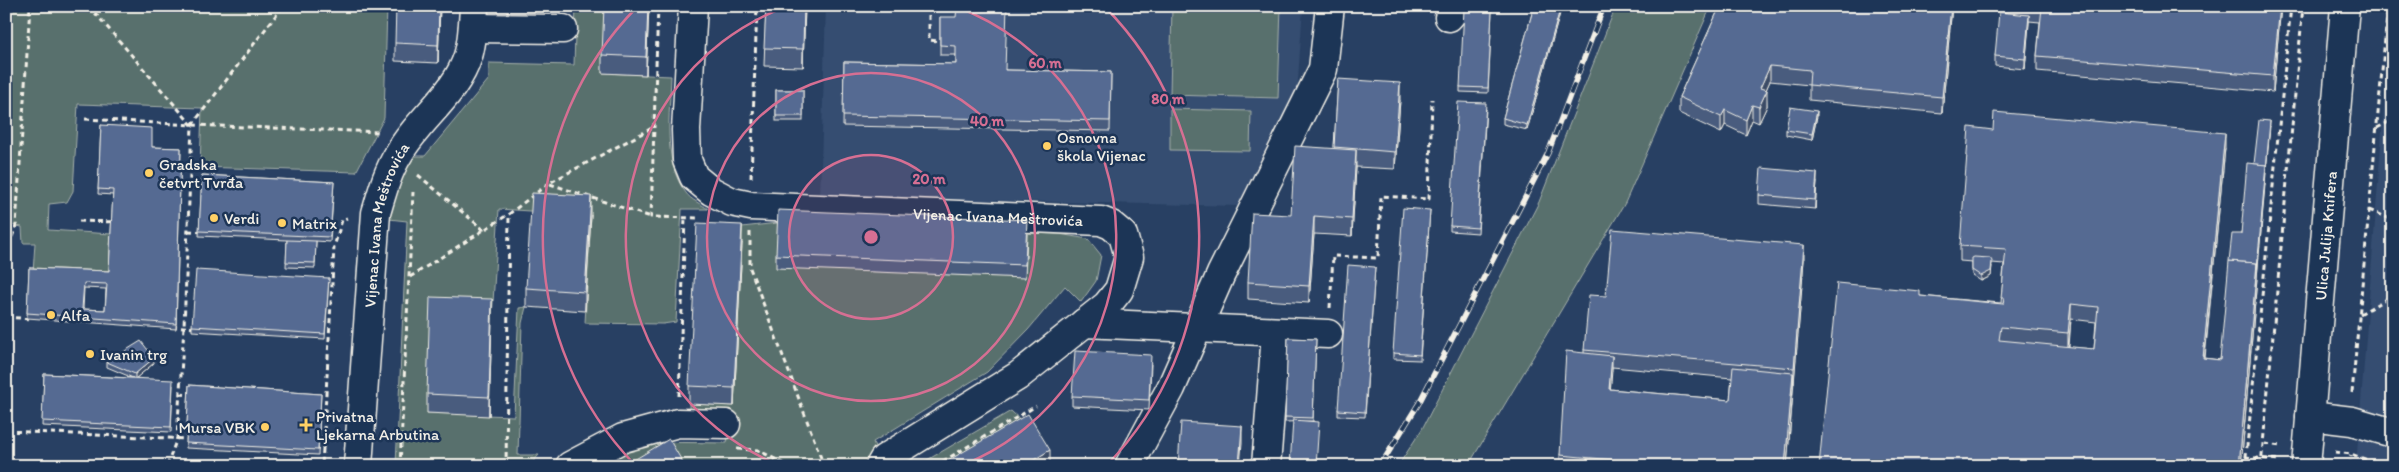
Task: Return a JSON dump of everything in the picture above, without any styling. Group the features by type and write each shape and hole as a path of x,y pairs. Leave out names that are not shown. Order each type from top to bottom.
{"street":[{"name":"Vijenac Ivana Meštrovića","path":"693,6 686,160 694,177 711,191 732,202 751,206 1101,221 1123,235 1130,257 1119,290 1107,305 1018,376 884,459 880,466"},
{"path":"1129,466 1171,388 1221,274 1323,69 1330,6"},
{"name":"Ulica Julija Knifera","path":"2306,466 2345,6"},
{"name":"Vijenac Ivana Meštrovića","path":"358,466 376,212 385,182 398,154 458,78 468,56 473,17"},
{"path":"473,17 564,29"},
{"path":"1084,323 1328,334"},
{"path":"1266,466 1276,332"},
{"path":"2310,416 2352,422 2393,433"},
{"path":"570,466 623,438 678,423 726,424"}],"path":[{"path":"6,50 9,6"},
{"path":"6,254 16,226 30,6"},
{"path":"89,6 192,125"},
{"path":"167,466 177,438 184,327 192,125 282,6"},
{"path":"757,6 750,268 824,466"},
{"path":"929,6 928,40 940,40"},
{"path":"2244,466 2291,6"},
{"path":"2261,466 2303,6"},
{"path":"2352,394 2388,6"},
{"path":"1328,334 1333,256 1378,258 1381,196 1429,199 1432,99"},
{"path":"85,119 386,132"},
{"path":"2376,128 2393,120"},
{"path":"410,277 509,214 549,183 654,127"},
{"path":"414,181 414,172 484,230"},
{"path":"549,183 651,217"},
{"path":"400,466 413,191"},
{"path":"2369,210 2393,220"},
{"path":"506,466 509,214"},
{"path":"678,423 685,217"},
{"path":"79,221 118,222 118,231"},
{"path":"188,231 208,232"},
{"path":"327,238 337,239"},
{"path":"2359,315 2393,295"},
{"path":"6,317 36,319"},
{"path":"166,326 203,328"},
{"path":"319,336 329,337"},
{"path":"180,394 199,395"},
{"path":"936,466 1036,406"},
{"path":"6,431 196,439"},
{"path":"989,435 992,441"},
{"path":"313,448 323,449 322,466"}],"shaded area":[{"name":"Osnovna škola Vijenac","path":"826,6 1303,6 1297,95 1241,206 820,197"},
{"path":"2393,6 2393,466 2356,466 2387,68"}],"green space":[{"path":"11,6 387,6 384,118 356,172 200,167 202,108 78,104 73,191 67,202 49,204 48,230 111,234 109,276 33,273 35,243 23,243 22,227 6,224 6,102"},
{"path":"576,6 605,6 602,73 671,76 669,137 673,167 678,181 686,193 693,200 708,209 682,209 676,322 663,324 585,323 591,215 499,209 492,318 427,413 514,416 519,308 526,307 522,323 518,455 539,455 529,466 374,466 396,465 407,221 389,219 398,180 412,156 425,156 489,79 489,63 574,65"},
{"path":"1172,6 1281,6 1278,98 1170,95"},
{"path":"1616,6 1711,6 1625,203 1468,466 1398,466 1422,429 1539,202"},
{"path":"1170,109 1251,111 1250,151 1170,150"},
{"path":"778,223 1025,278 1027,233 1059,234 1088,239 1101,255 1096,281 1081,302 1065,286 1028,330 987,372 873,442 878,454 864,466 603,466 645,442 727,443 730,418 689,416 689,404 734,406 742,227"},
{"path":"1011,411 1028,427 1051,466 917,466"}],"building":[{"path":"396,6 439,6 438,45 395,43"},
{"path":"604,6 648,6 646,57 602,55"},
{"path":"766,6 804,6 803,49 764,48"},
{"path":"957,6 1007,6 1005,70 1111,72 1110,121 843,116 844,62 956,64 956,46 940,45 940,17 956,17"},
{"path":"1534,6 1561,6 1527,125 1503,118"},
{"path":"1720,6 1951,6 1942,97 1809,85 1810,70 1770,66 1760,88 1767,90 1759,107 1752,105 1746,120 1725,110 1721,117 1679,97"},
{"path":"2038,6 2280,6 2273,76 2037,56 2042,7"},
{"path":"1464,9 1492,11 1488,88 1460,87"},
{"path":"1999,12 2029,15 2025,59 1995,56"},
{"path":"1338,79 1400,83 1395,152 1334,147"},
{"path":"776,90 803,90 803,116 776,116"},
{"path":"1458,102 1486,103 1478,228 1450,226"},
{"path":"1790,107 1817,111 1812,134 1786,130"},
{"path":"1994,112 2225,133 2203,358 2220,360 2229,261 2257,263 2239,466 1819,466 1837,283 1920,291 1920,296 2003,304 2004,298 2001,298 2006,249 1960,246 1969,127 1993,130","holes":["2071,304 2098,307 2094,349 1999,340 2001,327 2068,333"]},
{"path":"2259,120 2270,121 2266,170 2266,165 2254,164"},
{"path":"101,125 152,128 152,147 181,148 176,324 27,313 29,268 109,271 113,190 98,189","holes":["84,283 107,284 105,310 82,309"]},
{"path":"1295,146 1356,150 1352,219 1314,216 1309,286 1248,282 1252,213 1291,215"},
{"path":"2247,163 2266,165 2257,269 2257,263 2229,261 2232,234 2241,234"},
{"path":"1761,168 1817,173 1815,200 1759,195"},
{"path":"202,175 334,182 330,237 199,231"},
{"path":"532,193 591,196 585,292 526,288"},
{"path":"1403,208 1430,210 1420,355 1393,353"},
{"path":"778,210 1027,220 1025,265 776,255"},
{"path":"697,223 742,225 734,388 689,386"},
{"path":"1612,229 1804,245 1794,368 1584,350 1589,295 1606,296"},
{"path":"287,240 316,241 315,263 286,262"},
{"path":"1972,258 1990,258 1992,261 1991,271 1981,276 1972,270"},
{"path":"1348,265 1375,267 1365,412 1338,410"},
{"path":"196,270 329,278 325,334 192,326"},
{"path":"430,297 492,299 489,397 427,394"},
{"path":"1288,338 1316,339 1313,418 1285,417"},
{"path":"141,341 154,358 135,374 107,362"},
{"path":"1075,351 1151,355 1149,400 1072,396"},
{"path":"1566,351 1612,356 1609,389 1730,400 1733,367 1793,373 1785,466 1678,466 1560,455"},
{"path":"44,374 173,380 171,427 42,421"},
{"path":"189,385 321,394 318,450 186,443"},
{"path":"1028,414 1050,450 1024,466 939,466"},
{"path":"1293,420 1319,422 1316,466 1290,466"},
{"path":"1181,422 1242,426 1239,466 1178,466"},
{"path":"669,439 685,466 624,466"}],"railway":[{"path":"1380,466 1419,403 1548,153 1604,6"}],"place":[{"name":"Osnovna škola Vijenac","path":"1047,146"},
{"name":"Gradska četvrt Tvrđa","path":"149,173"},
{"name":"Verdi","path":"214,218"},
{"name":"Matrix","path":"282,223"},
{"name":"Alfa","path":"51,315"},
{"name":"Ivanin trg","path":"90,354"},
{"name":"Privatna Ljekarna Arbutina","path":"306,425"},
{"name":"Mursa VBK","path":"265,427"}]}
